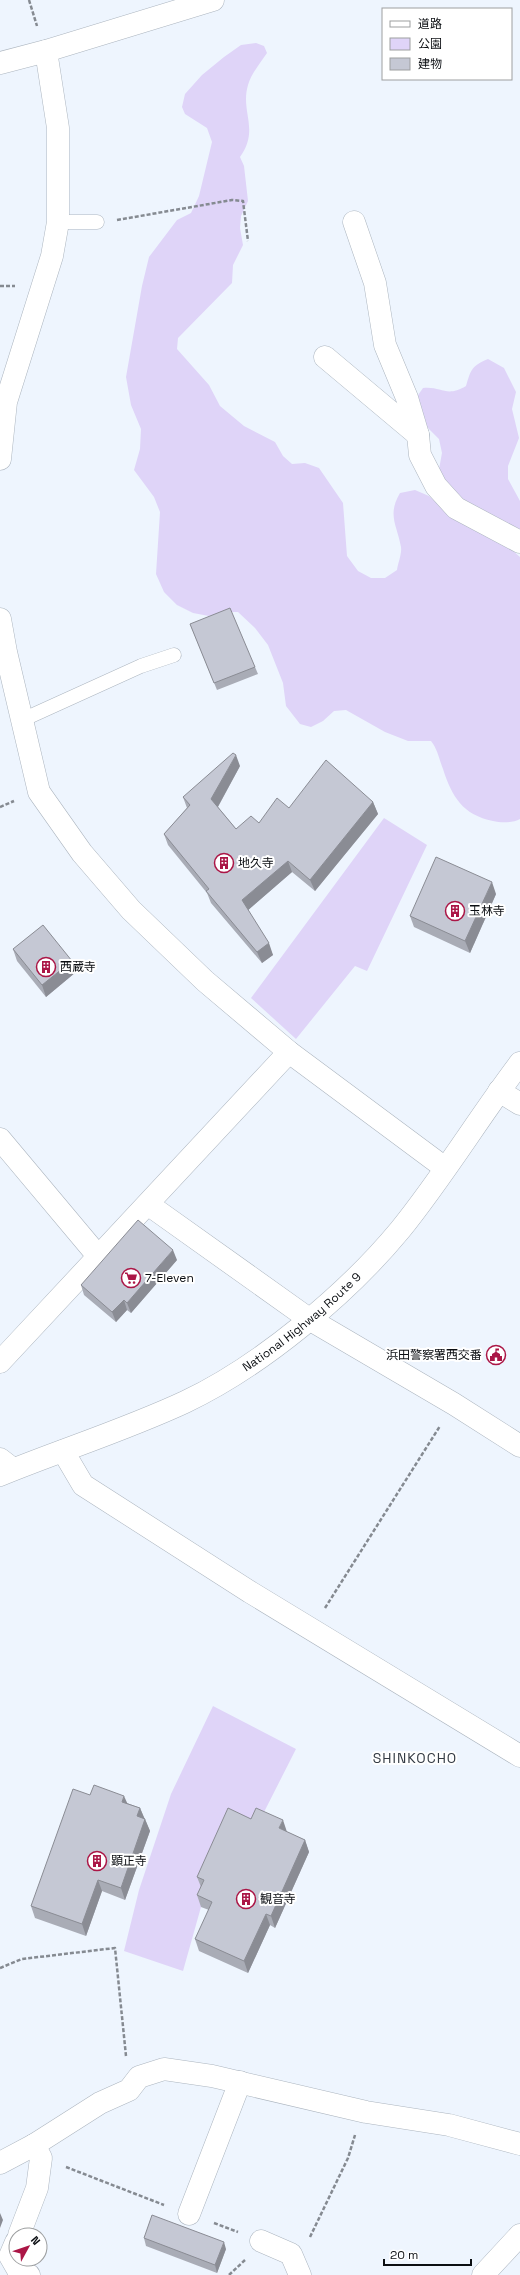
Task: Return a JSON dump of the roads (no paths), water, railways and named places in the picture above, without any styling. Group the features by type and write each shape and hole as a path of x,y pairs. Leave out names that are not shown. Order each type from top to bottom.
{"main road":[{"path":"0,63 46,52 213,0"},
{"path":"0,459 3,402 52,256 58,222 58,128 46,52"},
{"path":"354,222 375,283 385,345 397,372 418,435 420,455 436,486 456,508 482,523 506,533 520,542"},
{"path":"325,357 418,435"},
{"path":"0,619 39,792 82,853 130,910 205,981 290,1052 445,1168"},
{"path":"0,1362 98,1256 149,1205 290,1052"},
{"name":"National Highway Route 9","path":"4,1468 63,1451 185,1402 249,1365 309,1319 354,1280 400,1229 520,1063"},
{"path":"499,1091 520,1104"},
{"path":"0,1139 98,1256"},
{"path":"149,1205 309,1319 454,1404 520,1446"},
{"path":"63,1451 83,1485 250,1592 520,1756"},
{"path":"0,2163 38,2151 100,2103 129,2090 139,2077 164,2069 240,2082 362,2111 449,2125 520,2144"},
{"path":"189,2214 240,2082"},
{"path":"22,2227 37,2188 38,2151"},
{"path":"483,2275 520,2235"},
{"path":"261,2240 291,2254 300,2275"},
{"path":"16,2267 18,2270 29,2275"}],"lane":[{"path":"58,222 97,222"},
{"path":"22,720 141,666 174,656"}],"place":[{"name":"地久寺","path":"224,863"},
{"name":"玉林寺","path":"455,911"},
{"name":"西蔵寺","path":"46,967"},
{"name":"7-Eleven","path":"131,1278"},
{"name":"浜田警察署西交番","path":"496,1355"},
{"name":"顕正寺","path":"97,1861"},
{"name":"観音寺","path":"246,1899"}],"district":[{"name":"SHINKOCHO","path":"415,1758"}]}
